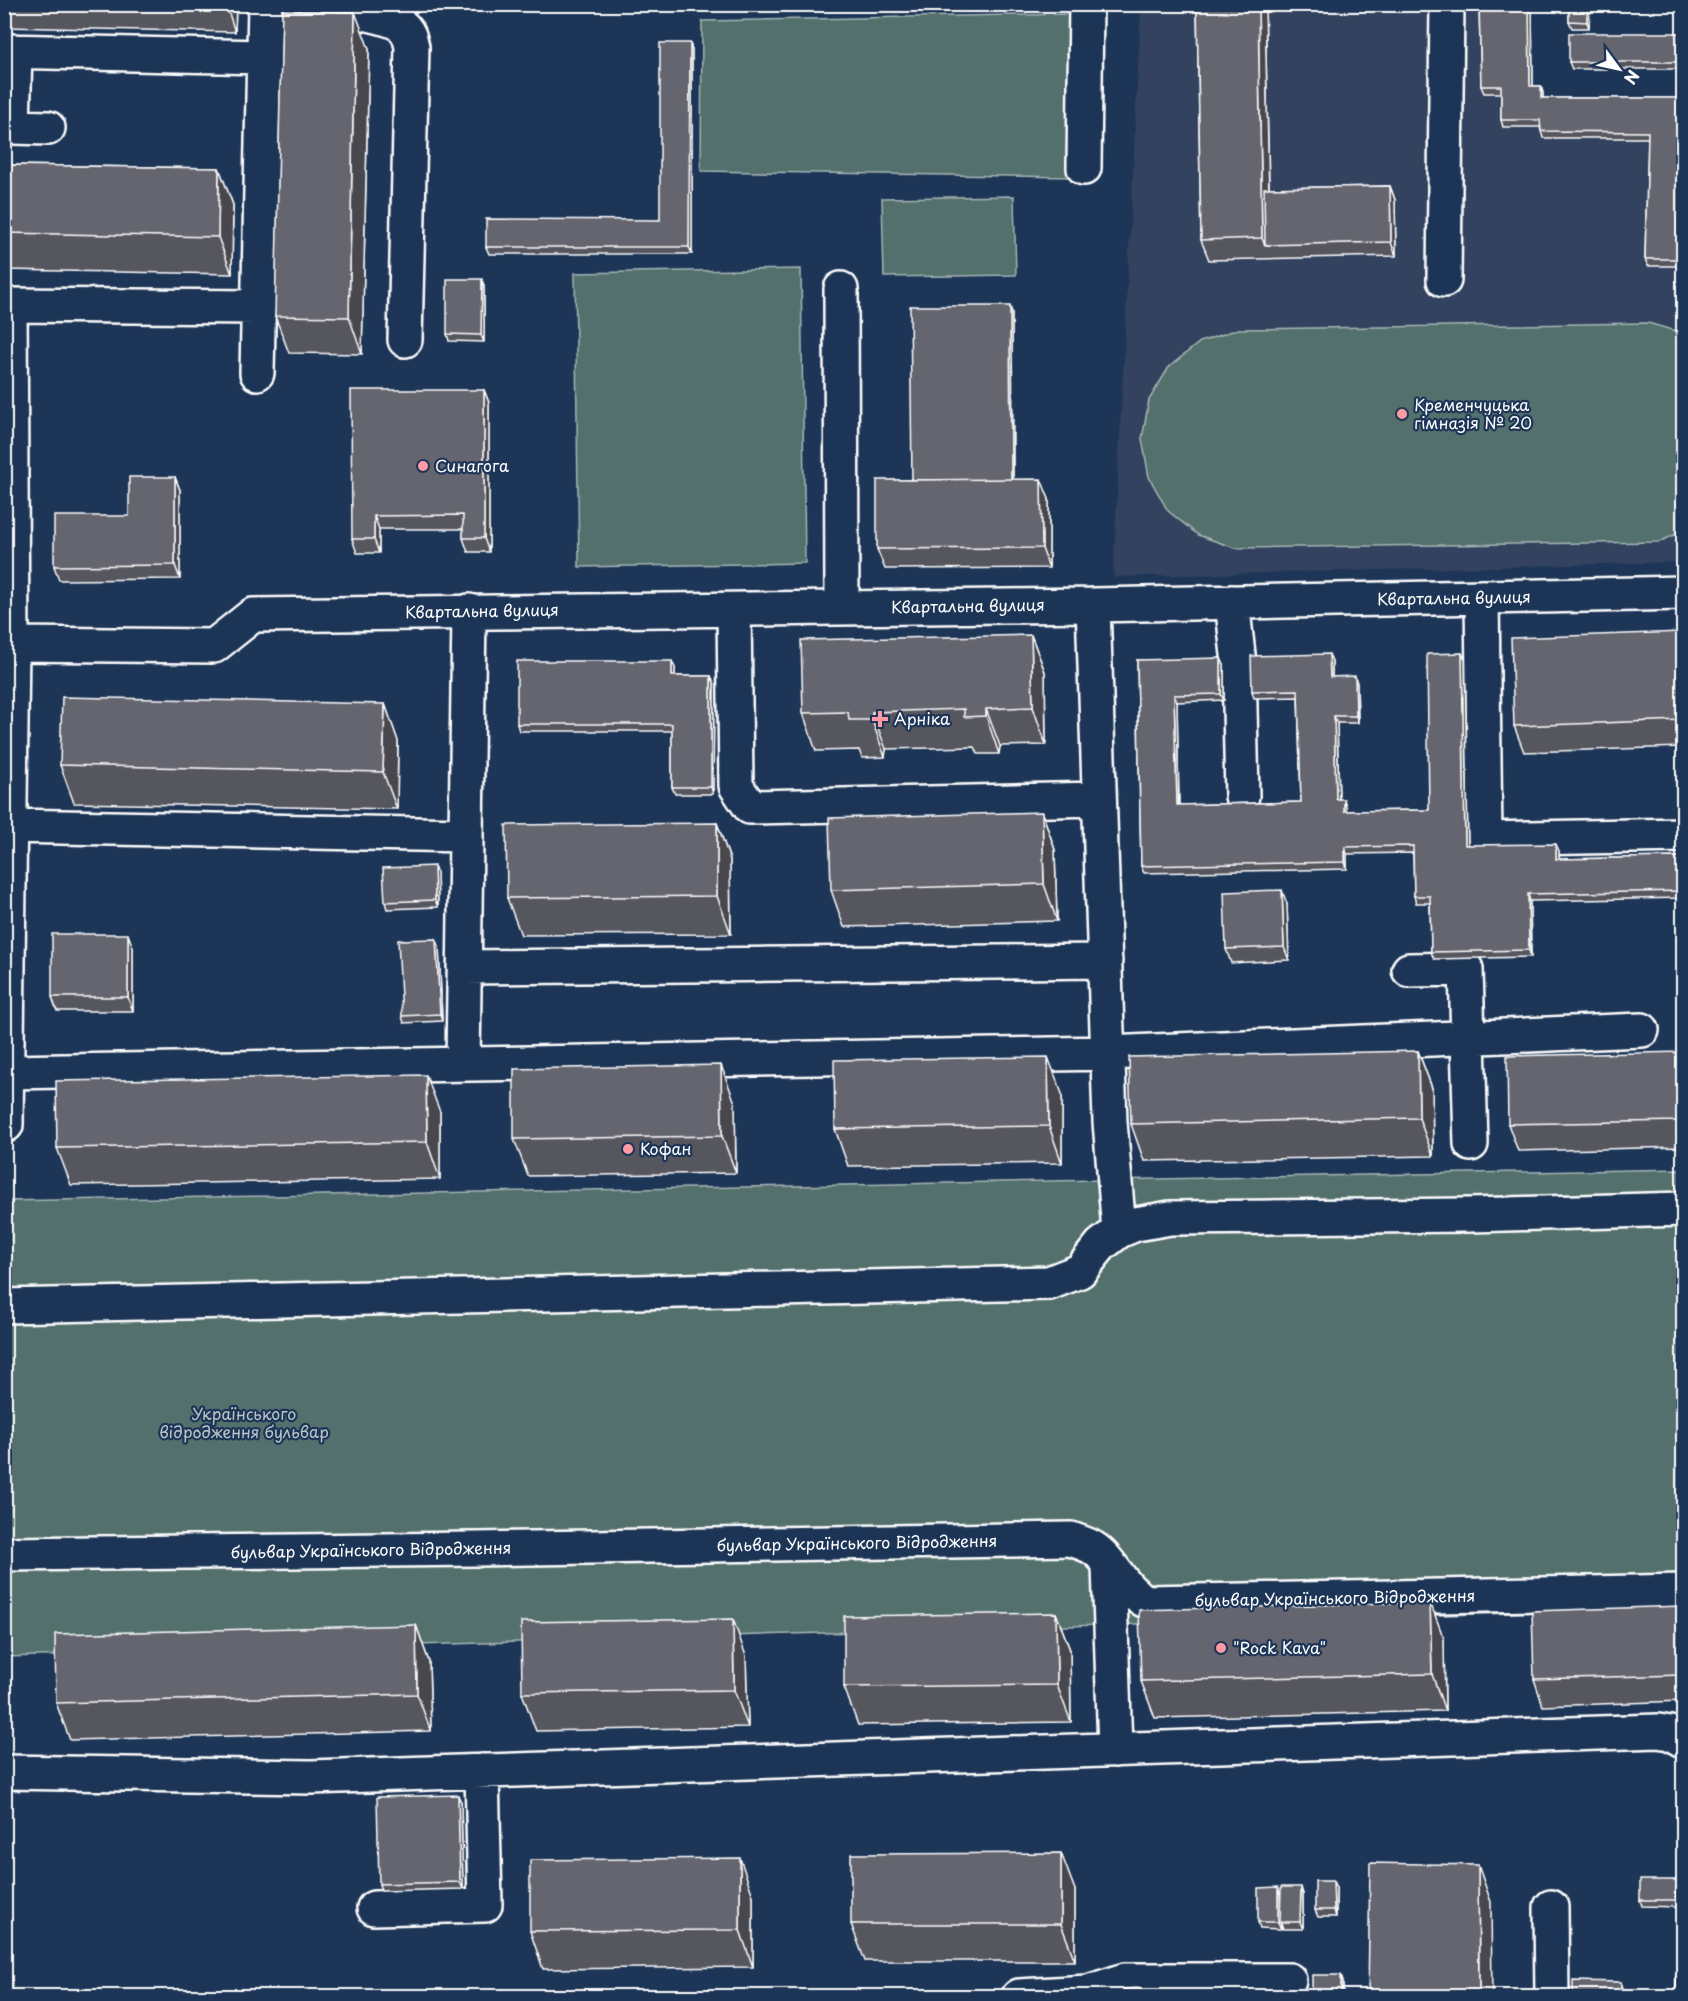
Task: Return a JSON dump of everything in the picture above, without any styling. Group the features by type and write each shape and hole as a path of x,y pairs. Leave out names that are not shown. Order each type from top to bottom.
{"street":[{"path":"258,373 265,4"},
{"path":"316,4 390,19 402,26 410,36 412,58 405,340"},
{"path":"1084,168 1086,4"},
{"path":"1444,280 1447,4"},
{"path":"48,128 13,127 10,51 264,57"},
{"path":"840,289 842,608"},
{"path":"6,1125 12,644 7,305 259,307"},
{"name":"Квартальна вулиця","path":"12,644 214,646 253,615 1093,605 1683,593"},
{"path":"1482,597 1485,839 1683,835"},
{"path":"1232,602 1239,663 1242,796"},
{"path":"1093,605 1110,1122 1119,1231"},
{"path":"734,610 736,786 750,807 1099,799"},
{"path":"462,1064 469,611"},
{"path":"10,826 466,835"},
{"path":"464,967 1105,961"},
{"path":"1409,970 1466,969 1471,1144"},
{"path":"7,1072 1108,1053 1642,1030"},
{"path":"4,1306 1049,1283 1080,1271 1101,1245 1119,1231 1136,1224 1170,1218 1470,1215 1683,1209"},
{"name":"бульвар Українського Відродження","path":"4,1554 489,1549 1071,1539 1094,1548 1138,1598 1148,1602 1683,1591"},
{"path":"1109,1565 1115,1750"},
{"path":"4,1772 311,1777 1658,1731 1670,1733 1683,1741"},
{"path":"374,1908 485,1905 482,1771"},
{"path":"1551,1907 1552,1996"},
{"path":"1019,1996 1088,1992 1125,1980 1289,1980"}],"shaded area":[{"name":"Кременчуцька гімназія № 20","path":"1141,5 1533,5 1533,93 1543,138 1650,138 1683,266 1683,562 1113,577"}],"green space":[{"path":"1068,14 1071,177 701,171 702,21"},
{"path":"1014,196 1016,275 884,277 882,198"},
{"path":"801,269 805,563 579,567 575,273"},
{"path":"1648,323 1683,333 1683,531 1659,542 1235,548 1198,535 1168,511 1149,477 1142,439 1149,400 1169,367 1200,342 1238,329"},
{"name":"Українського відродження бульвар","path":"1683,1169 1683,1608 5,1657 5,1201"}],"building":[{"path":"1197,4 1258,4 1262,238 1201,240"},
{"path":"1479,4 1529,4 1530,86 1541,86 1541,98 1683,98 1683,259 1645,259 1648,132 1541,131 1540,120 1501,120 1501,86 1481,86"},
{"path":"1569,4 1587,4 1587,22 1569,21"},
{"path":"282,10 355,12 349,317 275,316"},
{"path":"1569,33 1683,33 1683,62 1569,62"},
{"path":"660,43 690,43 689,247 486,247 486,219 660,220"},
{"path":"4,165 219,168 218,237 4,233"},
{"path":"1390,186 1391,242 1265,245 1264,188"},
{"path":"447,279 482,279 481,335 447,334"},
{"path":"910,306 1010,306 1011,479 912,480"},
{"name":"Синагога","path":"351,390 484,390 484,538 463,538 463,515 374,516 374,539 352,539"},
{"path":"129,477 175,477 175,565 54,566 54,516 129,516"},
{"path":"1041,479 1042,548 877,549 877,480"},
{"path":"1683,632 1683,720 1514,726 1511,638"},
{"path":"1031,635 1033,707 986,709 986,716 964,717 964,709 872,712 872,720 849,720 848,712 803,713 801,640"},
{"path":"1462,653 1465,845 1556,844 1556,859 1683,857 1683,891 1528,894 1529,950 1431,952 1430,896 1414,896 1413,846 1345,847 1345,862 1141,866 1137,660 1221,658 1221,694 1174,695 1177,805 1301,802 1298,690 1252,691 1251,656 1329,654 1330,677 1355,676 1356,716 1334,716 1336,799 1344,799 1344,811 1429,810 1427,654"},
{"path":"517,661 672,661 672,676 711,676 711,787 672,787 672,724 517,724"},
{"path":"62,697 385,704 383,772 60,765"},
{"path":"1042,812 1044,884 831,890 829,818"},
{"path":"717,823 717,896 507,898 506,825"},
{"path":"434,866 435,900 385,902 383,868"},
{"path":"1282,890 1284,947 1226,949 1224,892"},
{"path":"52,934 128,934 128,997 52,997"},
{"path":"436,939 440,1014 402,1016 398,940"},
{"path":"1418,1051 1419,1118 1131,1124 1129,1057"},
{"path":"1683,1052 1683,1121 1508,1124 1507,1056"},
{"path":"1048,1057 1049,1126 835,1129 834,1060"},
{"path":"721,1065 722,1136 514,1139 514,1069"},
{"path":"426,1075 427,1142 57,1148 56,1081"},
{"path":"1430,1602 1432,1674 1141,1681 1139,1610"},
{"path":"1683,1606 1683,1675 1534,1679 1532,1611"},
{"path":"1056,1613 1057,1685 844,1687 844,1616"},
{"path":"733,1619 734,1690 522,1693 521,1622"},
{"path":"416,1625 417,1694 56,1703 55,1634"},
{"path":"458,1795 460,1882 379,1884 377,1797"},
{"path":"1061,1853 1061,1924 851,1924 851,1854"},
{"path":"740,1858 740,1930 530,1931 530,1860"},
{"path":"1370,1863 1478,1865 1479,1996 1368,1996"},
{"path":"1640,1880 1677,1880 1676,1900 1640,1900"},
{"path":"1315,1881 1333,1881 1334,1910 1315,1910"},
{"path":"1278,1887 1278,1922 1258,1922 1258,1888"},
{"path":"1281,1887 1301,1887 1300,1922 1280,1922"},
{"path":"1312,1975 1341,1975 1341,1992 1312,1992"},
{"path":"1676,1976 1683,1976 1683,1996 1676,1996"},
{"path":"1573,1981 1621,1982 1620,1996 1573,1996"},
{"path":"1141,1988 1141,1996 1124,1996 1124,1989"}],"place":[{"name":"Кременчуцька гімназія № 20","path":"1402,414"},
{"name":"Синагога","path":"423,466"},
{"name":"Арніка","path":"880,719"},
{"name":"Кофан","path":"628,1149"},
{"name":"\"Rock Kava\"","path":"1221,1648"}]}
